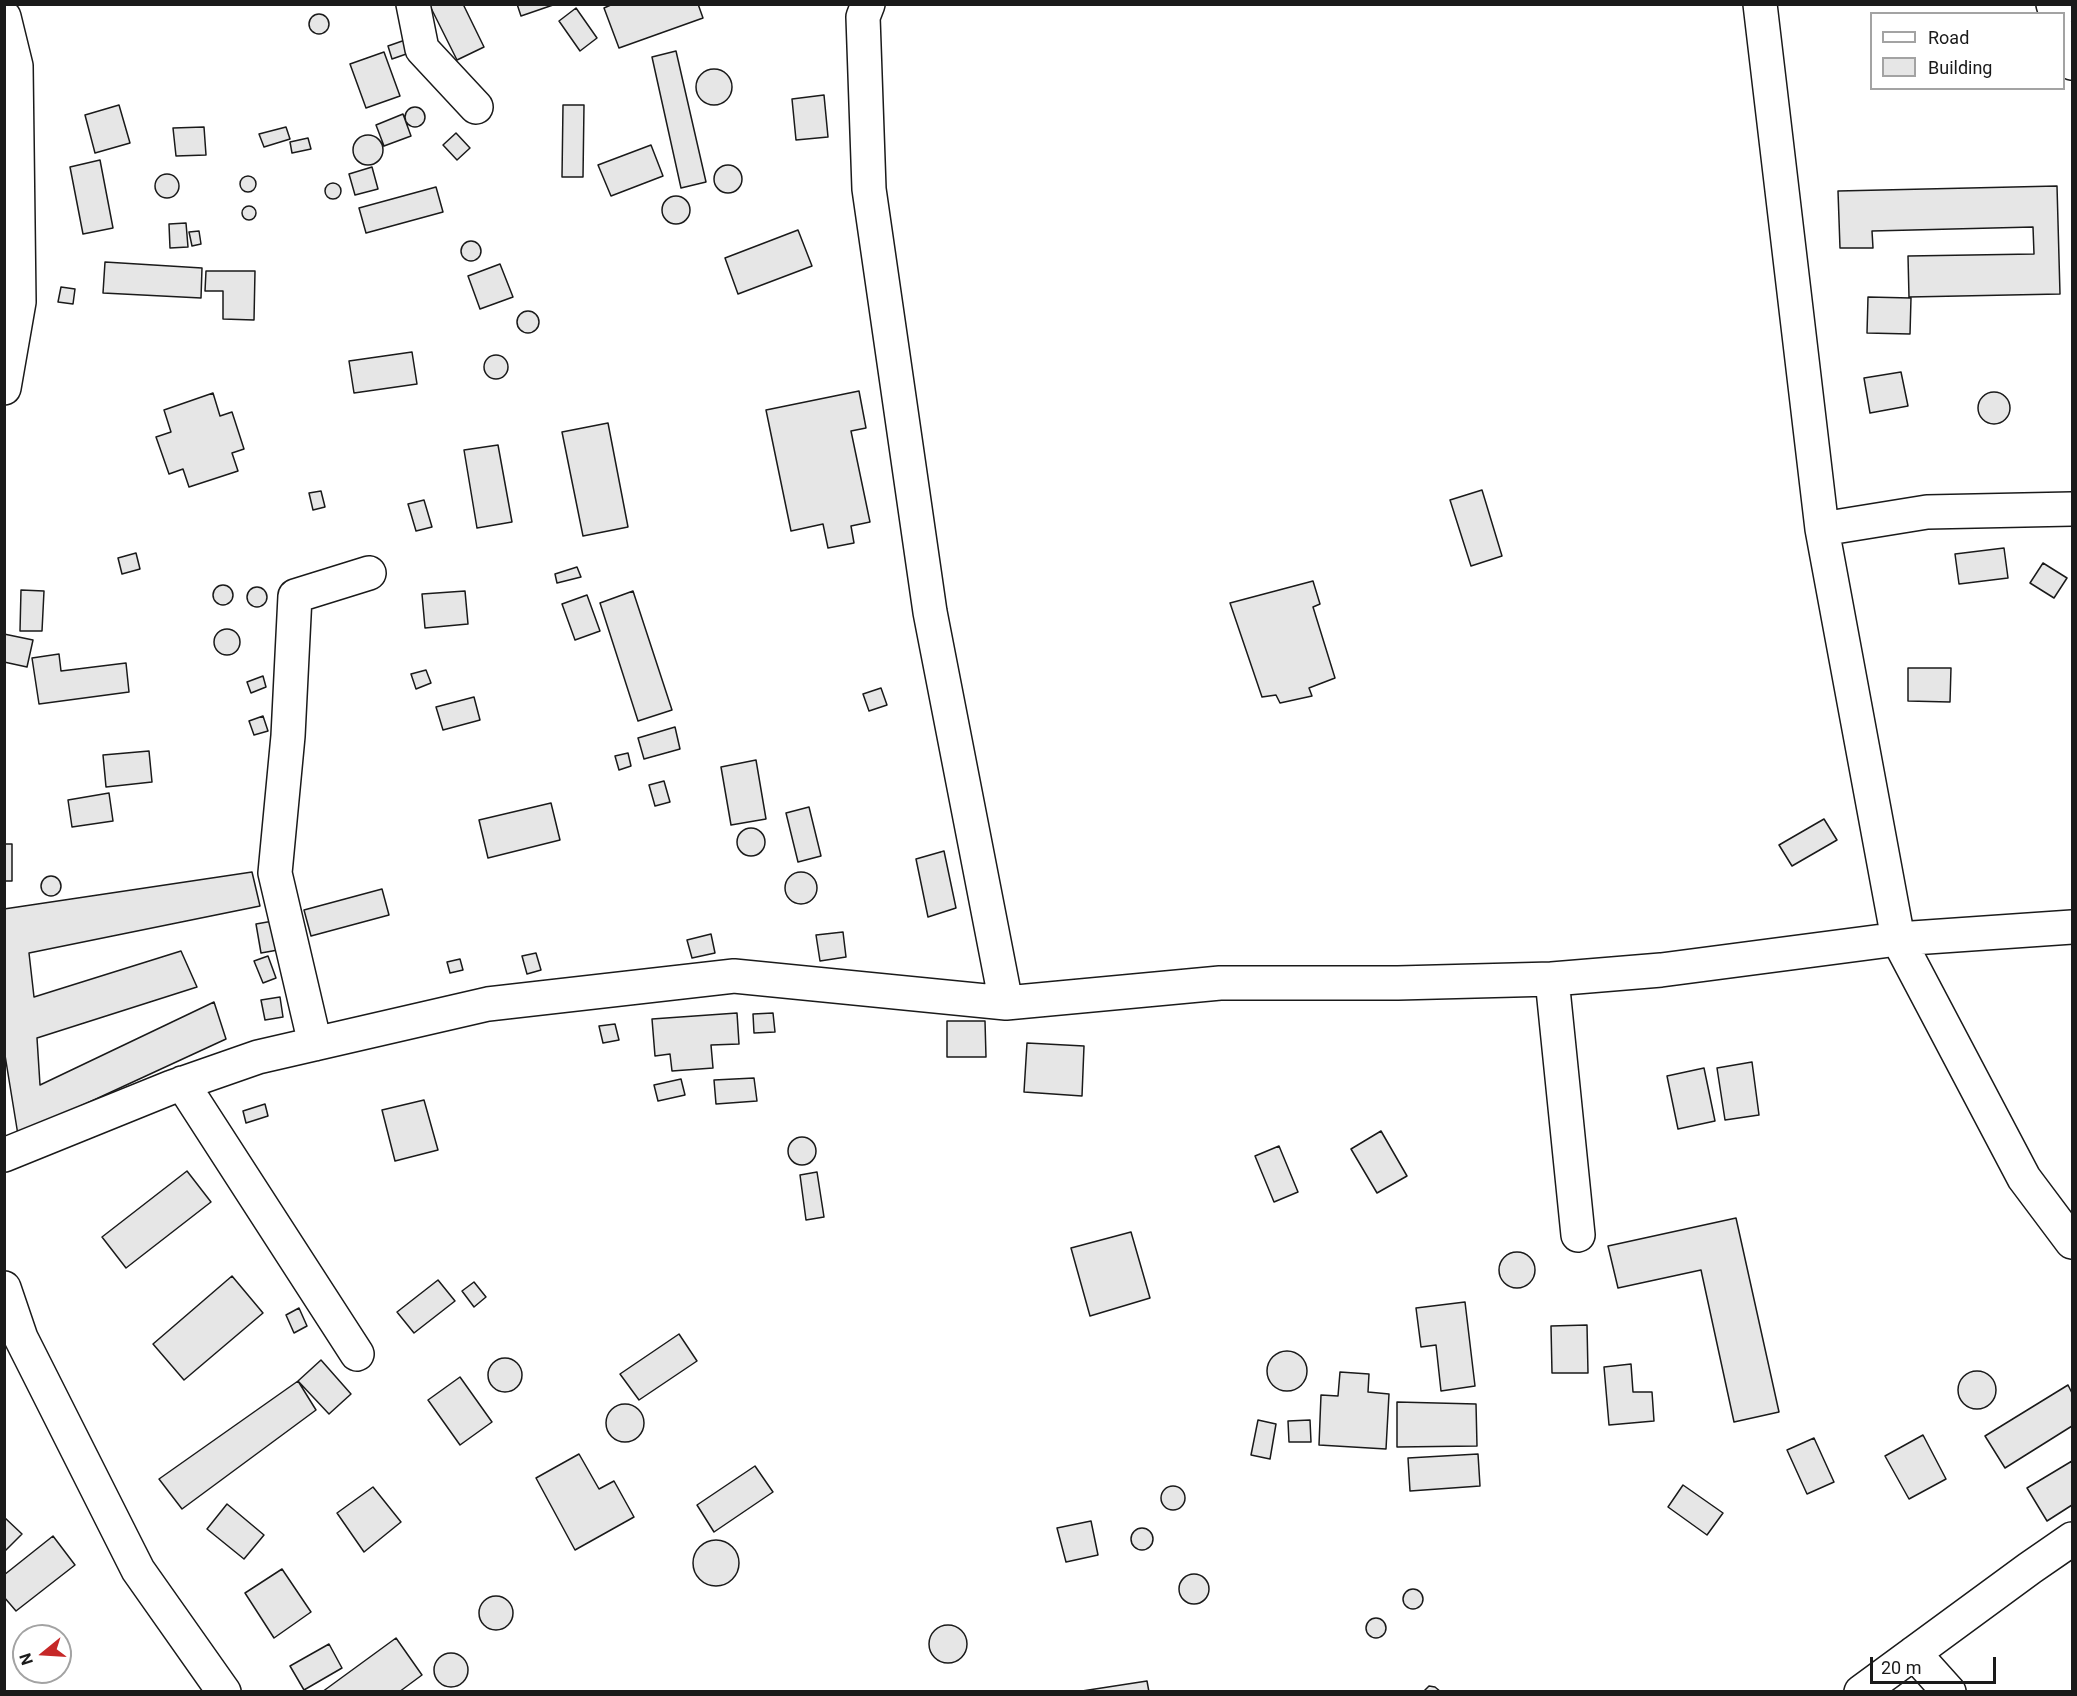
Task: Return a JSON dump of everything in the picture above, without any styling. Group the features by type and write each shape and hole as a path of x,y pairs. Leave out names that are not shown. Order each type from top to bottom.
{"street":[{"path":"412,4 422,49 476,107"},
{"path":"868,4 863,17 869,189 930,612 1006,1003"},
{"path":"1760,4 1822,529 1898,939 2024,1178 2073,1242"},
{"path":"4,17 16,66 19,302 4,388"},
{"path":"2065,39 2073,63"},
{"path":"1822,529 1928,512 2073,509"},
{"path":"315,1044 275,873 288,736 295,596 369,573"},
{"path":"4,1155 182,1083 258,1057 488,1004 734,976 1006,1003 1220,983 1398,983 1552,979 1661,970 1898,939 2073,927"},
{"path":"1552,979 1578,1235"},
{"path":"182,1083 357,1354"},
{"path":"4,1288 21,1338 138,1570 224,1692"},
{"path":"1861,1692 2073,1539"},
{"path":"1914,1653 1949,1692"}],"building":[{"path":"429,4 463,4 484,47 457,60"},
{"path":"517,4 553,4 553,5 521,16"},
{"path":"613,4 698,4 703,18 619,48 604,8"},
{"path":"576,8 597,38 580,51 559,21"},
{"path":"319,14 326,17 329,24 326,31 319,34 312,31 309,24 312,17"},
{"path":"408,39 412,52 392,59 388,46"},
{"path":"676,51 706,182 681,188 652,57"},
{"path":"384,52 400,96 366,108 350,64"},
{"path":"714,69 727,74 732,87 727,100 714,105 701,100 696,87 701,74"},
{"path":"824,95 828,137 796,140 792,99"},
{"path":"119,105 130,143 95,153 85,115"},
{"path":"563,105 584,105 583,177 562,177"},
{"path":"415,107 422,110 425,117 422,124 415,127 408,124 405,117 408,110"},
{"path":"403,114 411,136 384,146 376,125"},
{"path":"204,127 206,155 176,156 173,128"},
{"path":"286,127 290,139 264,147 259,134"},
{"path":"456,133 470,148 457,160 443,145"},
{"path":"368,135 374,136 382,144 382,156 374,164 368,165 362,164 354,156 353,150 354,144 362,136"},
{"path":"308,138 311,149 292,153 290,142"},
{"path":"651,145 663,176 611,196 598,165"},
{"path":"100,160 113,228 83,234 70,167"},
{"path":"728,165 738,169 742,179 738,189 728,193 718,189 714,179 718,169"},
{"path":"372,167 378,189 355,195 349,174"},
{"path":"162,174 172,174 179,181 179,191 172,198 162,198 155,191 155,181"},
{"path":"248,176 254,178 256,184 254,190 248,192 242,190 240,184 242,178"},
{"path":"333,183 339,185 341,191 339,197 333,199 327,197 325,191 327,185"},
{"path":"2057,186 2060,294 1909,297 1908,256 2034,254 2033,227 1872,231 1873,248 1840,248 1838,191"},
{"path":"436,187 443,212 366,233 359,208"},
{"path":"676,196 686,200 690,210 686,220 676,224 666,220 662,210 666,200"},
{"path":"246,206 252,206 256,213 252,220 246,220 242,216 242,210"},
{"path":"186,223 188,247 170,248 169,224"},
{"path":"798,230 812,266 738,294 725,258"},
{"path":"199,231 201,244 192,246 189,232"},
{"path":"471,241 478,244 481,251 478,258 471,261 464,258 461,251 464,244"},
{"path":"105,262 202,268 201,298 103,293"},
{"path":"500,264 513,297 480,309 468,276"},
{"path":"206,271 255,271 254,320 223,319 223,291 205,291"},
{"path":"61,287 75,289 73,304 58,302"},
{"path":"1868,297 1911,298 1910,334 1867,333"},
{"path":"524,311 532,311 539,318 539,326 532,333 524,333 517,326 517,318"},
{"path":"412,352 417,384 354,393 349,361"},
{"path":"496,355 504,359 508,367 504,375 496,379 488,375 484,367 488,359"},
{"path":"1901,372 1908,406 1870,413 1864,378"},
{"path":"859,391 866,428 851,431 870,522 851,526 854,543 828,548 823,524 791,531 766,410"},
{"path":"1994,392 2005,397 2010,408 2005,419 1994,424 1983,419 1978,408 1983,397"},
{"path":"213,393 220,416 232,412 244,449 232,453 238,471 189,487 183,469 169,474 156,437 171,432 164,410"},
{"path":"608,423 628,527 583,536 562,432"},
{"path":"498,445 512,522 477,528 464,450"},
{"path":"1482,490 1502,556 1471,566 1450,500"},
{"path":"321,491 325,507 313,510 309,493"},
{"path":"424,500 432,527 416,531 408,504"},
{"path":"2004,548 2008,578 1959,584 1955,554"},
{"path":"136,553 140,569 122,574 118,558"},
{"path":"2043,563 2067,578 2054,598 2030,583"},
{"path":"577,567 581,577 557,583 555,574"},
{"path":"1313,581 1320,604 1313,607 1335,678 1309,688 1312,696 1280,703 1276,695 1262,697 1230,603"},
{"path":"219,585 227,585 233,591 233,599 227,605 219,605 213,599 213,591"},
{"path":"257,587 264,590 267,597 264,604 257,607 250,604 247,597 250,590"},
{"path":"21,590 44,591 42,631 20,631"},
{"path":"465,591 468,624 425,628 422,594"},
{"path":"633,591 672,710 638,721 600,603"},
{"path":"587,595 600,631 575,640 562,604"},
{"path":"227,629 236,633 240,642 236,651 227,655 218,651 214,642 218,633"},
{"path":"4,634 33,640 27,667 4,662"},
{"path":"59,654 61,671 126,663 129,692 39,704 32,658"},
{"path":"1908,668 1951,668 1950,702 1908,701"},
{"path":"426,670 431,683 416,689 411,674"},
{"path":"263,676 266,687 251,693 247,682"},
{"path":"881,688 887,705 869,711 863,694"},
{"path":"474,697 480,720 443,730 436,707"},
{"path":"263,716 268,731 254,735 249,721"},
{"path":"675,727 680,749 644,759 638,738"},
{"path":"149,751 152,782 106,787 103,755"},
{"path":"628,753 631,766 619,770 615,756"},
{"path":"756,760 766,819 731,825 721,767"},
{"path":"664,781 670,802 655,806 649,785"},
{"path":"109,793 113,821 72,827 68,800"},
{"path":"551,803 560,840 488,858 479,820"},
{"path":"809,807 821,856 798,862 786,813"},
{"path":"1824,819 1837,840 1792,866 1779,845"},
{"path":"751,828 761,832 765,842 761,852 751,856 741,852 737,842 741,832"},
{"path":"4,844 12,844 12,881 4,881"},
{"path":"944,851 956,908 928,917 916,859"},
{"path":"252,872 260,906 29,953 34,997 181,951 197,987 37,1038 40,1085 214,1002 226,1039 18,1135 4,1049 4,909"},
{"path":"801,872 812,877 817,888 812,899 801,904 790,899 785,888 790,877"},
{"path":"51,876 58,879 61,886 58,893 51,896 44,893 41,886 44,879"},
{"path":"382,889 389,915 311,936 304,910"},
{"path":"273,921 278,950 261,953 256,924"},
{"path":"843,932 846,957 820,961 816,935"},
{"path":"711,934 715,953 692,958 687,940"},
{"path":"536,953 541,970 527,974 522,956"},
{"path":"268,956 276,978 263,983 254,961"},
{"path":"460,959 463,970 450,973 447,962"},
{"path":"280,997 283,1017 265,1020 261,1000"},
{"path":"737,1013 739,1044 711,1045 713,1068 672,1071 670,1054 655,1056 652,1019"},
{"path":"773,1013 775,1032 754,1033 753,1014"},
{"path":"947,1021 985,1021 986,1057 947,1057"},
{"path":"615,1024 619,1040 603,1043 599,1026"},
{"path":"1027,1043 1084,1046 1082,1096 1024,1092"},
{"path":"1752,1062 1759,1115 1725,1120 1717,1068"},
{"path":"1704,1068 1715,1121 1678,1129 1667,1076"},
{"path":"754,1078 757,1101 716,1104 714,1080"},
{"path":"681,1079 685,1095 658,1101 654,1085"},
{"path":"424,1100 438,1150 395,1161 382,1110"},
{"path":"265,1104 268,1116 246,1123 243,1111"},
{"path":"1381,1131 1407,1176 1377,1193 1351,1149"},
{"path":"802,1137 812,1141 816,1151 812,1161 802,1165 792,1161 788,1151 792,1141"},
{"path":"1279,1146 1298,1192 1274,1202 1255,1156"},
{"path":"187,1171 211,1202 126,1268 102,1237"},
{"path":"817,1172 824,1217 806,1220 800,1175"},
{"path":"1736,1218 1779,1412 1734,1422 1701,1270 1618,1288 1608,1246"},
{"path":"1131,1232 1150,1298 1090,1316 1071,1248"},
{"path":"1517,1252 1530,1257 1535,1270 1530,1283 1517,1288 1504,1283 1499,1270 1504,1257"},
{"path":"232,1276 263,1313 184,1380 153,1344"},
{"path":"438,1280 455,1301 414,1333 397,1312"},
{"path":"474,1282 486,1297 474,1307 462,1291"},
{"path":"1465,1302 1475,1386 1441,1391 1436,1345 1421,1347 1416,1308"},
{"path":"299,1308 307,1326 294,1333 286,1315"},
{"path":"1587,1325 1588,1373 1552,1373 1551,1326"},
{"path":"679,1334 697,1361 639,1400 620,1374"},
{"path":"1287,1351 1301,1357 1307,1371 1301,1385 1287,1391 1273,1385 1267,1371 1273,1357"},
{"path":"505,1358 517,1363 522,1375 517,1387 505,1392 493,1387 488,1375 493,1363"},
{"path":"321,1360 351,1394 329,1414 298,1381"},
{"path":"1631,1364 1633,1392 1652,1392 1654,1421 1609,1425 1604,1367"},
{"path":"1977,1371 1990,1377 1996,1390 1990,1403 1977,1409 1964,1403 1958,1390 1964,1377"},
{"path":"1340,1372 1369,1374 1368,1392 1389,1394 1386,1449 1319,1445 1321,1395 1338,1396"},
{"path":"460,1377 492,1422 460,1445 428,1400"},
{"path":"298,1381 316,1410 182,1509 159,1479"},
{"path":"2068,1385 2072,1393 2072,1426 2005,1468 1985,1436"},
{"path":"1397,1402 1476,1404 1477,1446 1397,1447"},
{"path":"625,1404 639,1409 644,1423 639,1437 625,1442 611,1437 606,1423 611,1409"},
{"path":"1258,1420 1276,1424 1270,1459 1251,1455"},
{"path":"1310,1420 1311,1442 1289,1442 1288,1421"},
{"path":"1923,1435 1946,1479 1909,1499 1885,1456"},
{"path":"1814,1438 1834,1482 1807,1494 1787,1450"},
{"path":"579,1454 599,1489 614,1481 634,1517 575,1550 536,1478"},
{"path":"1478,1454 1480,1486 1410,1491 1408,1458"},
{"path":"2072,1461 2072,1505 2047,1521 2027,1488"},
{"path":"755,1466 773,1492 714,1532 697,1505"},
{"path":"1683,1485 1723,1513 1707,1535 1668,1507"},
{"path":"1173,1486 1182,1489 1185,1498 1182,1507 1173,1510 1164,1507 1161,1498 1164,1489"},
{"path":"373,1487 401,1522 364,1552 337,1513"},
{"path":"227,1504 264,1535 244,1559 207,1529"},
{"path":"4,1517 22,1534 4,1552"},
{"path":"1091,1521 1098,1555 1066,1562 1057,1528"},
{"path":"1142,1528 1150,1531 1153,1539 1150,1547 1142,1550 1134,1547 1131,1539 1134,1531"},
{"path":"53,1536 75,1565 16,1611 4,1597 4,1575"},
{"path":"716,1540 732,1547 739,1563 732,1579 716,1586 700,1579 693,1563 700,1547"},
{"path":"282,1569 311,1612 274,1638 245,1593"},
{"path":"1194,1574 1205,1578 1209,1589 1205,1600 1194,1604 1183,1600 1179,1589 1183,1578"},
{"path":"1409,1589 1417,1589 1423,1595 1423,1603 1417,1609 1409,1609 1403,1603 1403,1595"},
{"path":"496,1596 508,1601 513,1613 508,1625 496,1630 484,1625 479,1613 484,1601"},
{"path":"1372,1618 1380,1618 1386,1624 1386,1632 1380,1638 1372,1638 1366,1632 1366,1624"},
{"path":"948,1625 962,1630 967,1644 962,1658 948,1663 934,1658 929,1644 934,1630"},
{"path":"396,1638 422,1675 399,1692 322,1692"},
{"path":"329,1644 342,1668 304,1690 290,1666"},
{"path":"451,1653 463,1658 468,1670 463,1682 451,1687 439,1682 434,1670 439,1658"},
{"path":"1147,1681 1149,1692 1082,1691"},
{"path":"1429,1686 1435,1687 1441,1692 1423,1692"}]}
